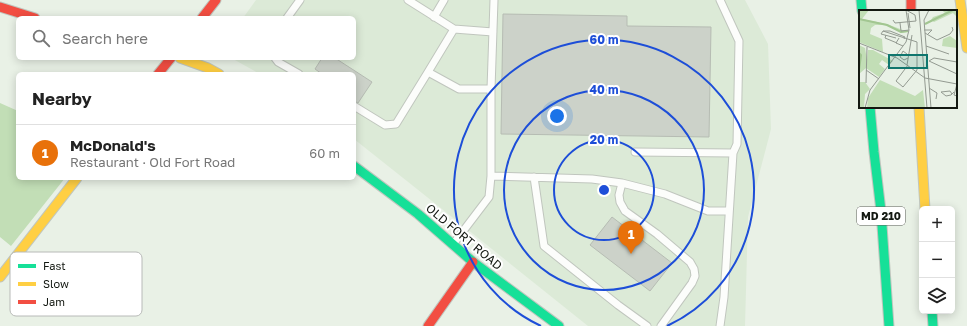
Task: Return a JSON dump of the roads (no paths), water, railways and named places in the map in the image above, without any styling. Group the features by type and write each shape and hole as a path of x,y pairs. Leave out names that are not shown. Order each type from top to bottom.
{"main road":[{"path":"204,16 216,0"},
{"path":"861,0 862,10"},
{"path":"910,0 912,10"},
{"path":"960,0 967,48"},
{"path":"0,7 29,16"},
{"path":"160,72 169,60"},
{"path":"186,60 215,72"},
{"name":"MD 210","path":"870,108 881,211 889,326"},
{"path":"918,108 925,206"},
{"name":"OLD FORT ROAD","path":"356,168 418,214 473,262 560,326"},
{"path":"19,252 75,180"},
{"path":"428,326 473,262"},
{"path":"0,277 10,264"},
{"path":"932,314 933,326"}],"lane":[{"path":"288,16 300,0"},
{"path":"408,0 454,29 493,32"},
{"path":"434,17 444,0"},
{"path":"453,245 489,197 491,176 491,89 494,0"},
{"path":"720,0 739,42 737,144 733,153 724,298 720,326"},
{"path":"356,107 386,125 396,124 454,29"},
{"path":"276,60 296,72"},
{"path":"428,72 459,89 491,89"},
{"path":"635,152 733,153"},
{"path":"491,176 592,179 622,183 665,194 708,212 730,212"},
{"path":"534,177 544,246 618,305 647,326"},
{"path":"622,183 619,195 620,202 625,212 657,234 690,262 694,269 692,283 661,326"}],"place":[{"name":"McDonald's","path":"631,254"}]}
